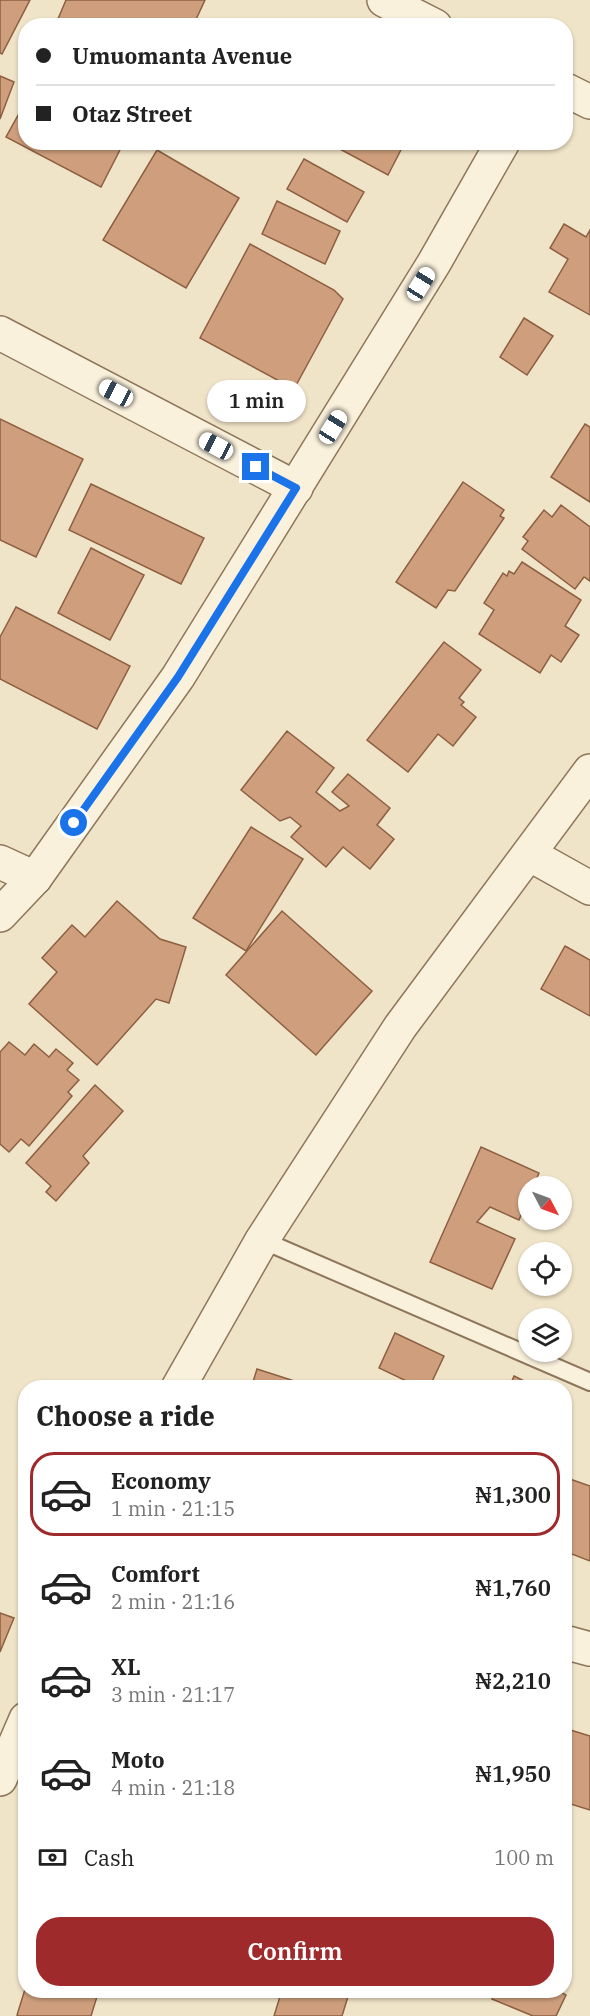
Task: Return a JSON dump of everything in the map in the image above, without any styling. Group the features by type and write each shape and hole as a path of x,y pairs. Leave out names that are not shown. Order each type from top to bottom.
{"street":[{"path":"384,0 419,18"},
{"path":"573,94 590,102"},
{"path":"0,915 35,878 178,677 434,263 498,150"},
{"path":"0,333 296,488"},
{"path":"183,1380 262,1240 400,1027 590,771"},
{"path":"529,854 590,888"},
{"path":"0,862 35,878"},
{"path":"572,1644 590,1649"},
{"path":"0,1779 18,1737"}],"lane":[{"path":"262,1240 590,1382"}],"building":[{"path":"0,0 30,0 21,18 18,18 18,23 2,54 0,53"},
{"path":"66,0 205,0 197,18 58,18"},
{"path":"0,76 14,82 0,119"},
{"path":"18,115 18,143 6,137"},
{"path":"31,150 120,150 101,187"},
{"path":"157,150 239,198 186,288 103,240"},
{"path":"342,150 401,150 388,175"},
{"path":"304,159 364,192 347,222 287,189"},
{"path":"277,201 340,231 325,264 262,234"},
{"path":"564,224 586,237 590,230 590,315 549,292 568,259 550,248"},
{"path":"250,244 334,290 343,299 294,389 200,338"},
{"path":"524,318 553,336 527,375 500,357"},
{"path":"0,419 83,459 36,557 0,540"},
{"path":"585,424 590,427 590,502 551,477"},
{"path":"463,482 504,510 500,516 504,518 455,591 448,590 436,608 396,582"},
{"path":"91,484 204,538 181,584 69,530"},
{"path":"561,505 590,527 590,581 584,577 575,589 522,549 528,541 523,537 544,510 552,517"},
{"path":"91,548 144,575 110,640 58,613"},
{"path":"522,562 581,600 565,626 579,635 561,662 551,655 540,673 479,634 494,610 484,603 503,573 507,576 509,571 514,574"},
{"path":"16,607 130,666 97,729 0,679 0,637"},
{"path":"444,642 481,670 459,698 464,702 461,705 476,717 453,746 438,734 408,772 367,740"},
{"path":"287,731 334,768 316,792 340,811 349,806 332,792 348,774 390,808 377,825 394,839 370,869 343,847 326,867 291,837 301,826 290,817 280,821 241,790"},
{"path":"251,827 303,859 246,951 193,918"},
{"path":"117,901 160,939 186,947 169,1003 156,999 97,1065 29,1004 57,972 42,958 72,925 85,937"},
{"path":"282,911 372,991 316,1055 226,975"},
{"path":"565,946 590,960 590,1016 541,989"},
{"path":"9,1042 25,1055 34,1044 49,1057 56,1049 73,1063 67,1070 79,1080 68,1092 72,1096 29,1146 21,1139 9,1152 0,1144 0,1052"},
{"path":"95,1085 123,1111 83,1156 89,1163 56,1201 46,1192 51,1186 26,1163"},
{"path":"481,1147 539,1173 538,1176 518,1176 518,1220 490,1207 477,1222 515,1239 492,1289 430,1262"},
{"path":"395,1333 444,1356 433,1380 404,1380 379,1368"},
{"path":"257,1369 291,1380 254,1380"},
{"path":"572,1480 590,1486 590,1561 572,1554"},
{"path":"0,1613 14,1618 0,1652"},
{"path":"572,1730 590,1736 590,1810 572,1804"},
{"path":"22,1998 97,1998 91,2016 17,2015"},
{"path":"280,1998 348,1998 342,2016 274,2016"},
{"path":"565,1998 556,2016 533,2016 492,1999"}],"route":[{"path":"74,823 178,677 296,488 256,467"}]}
